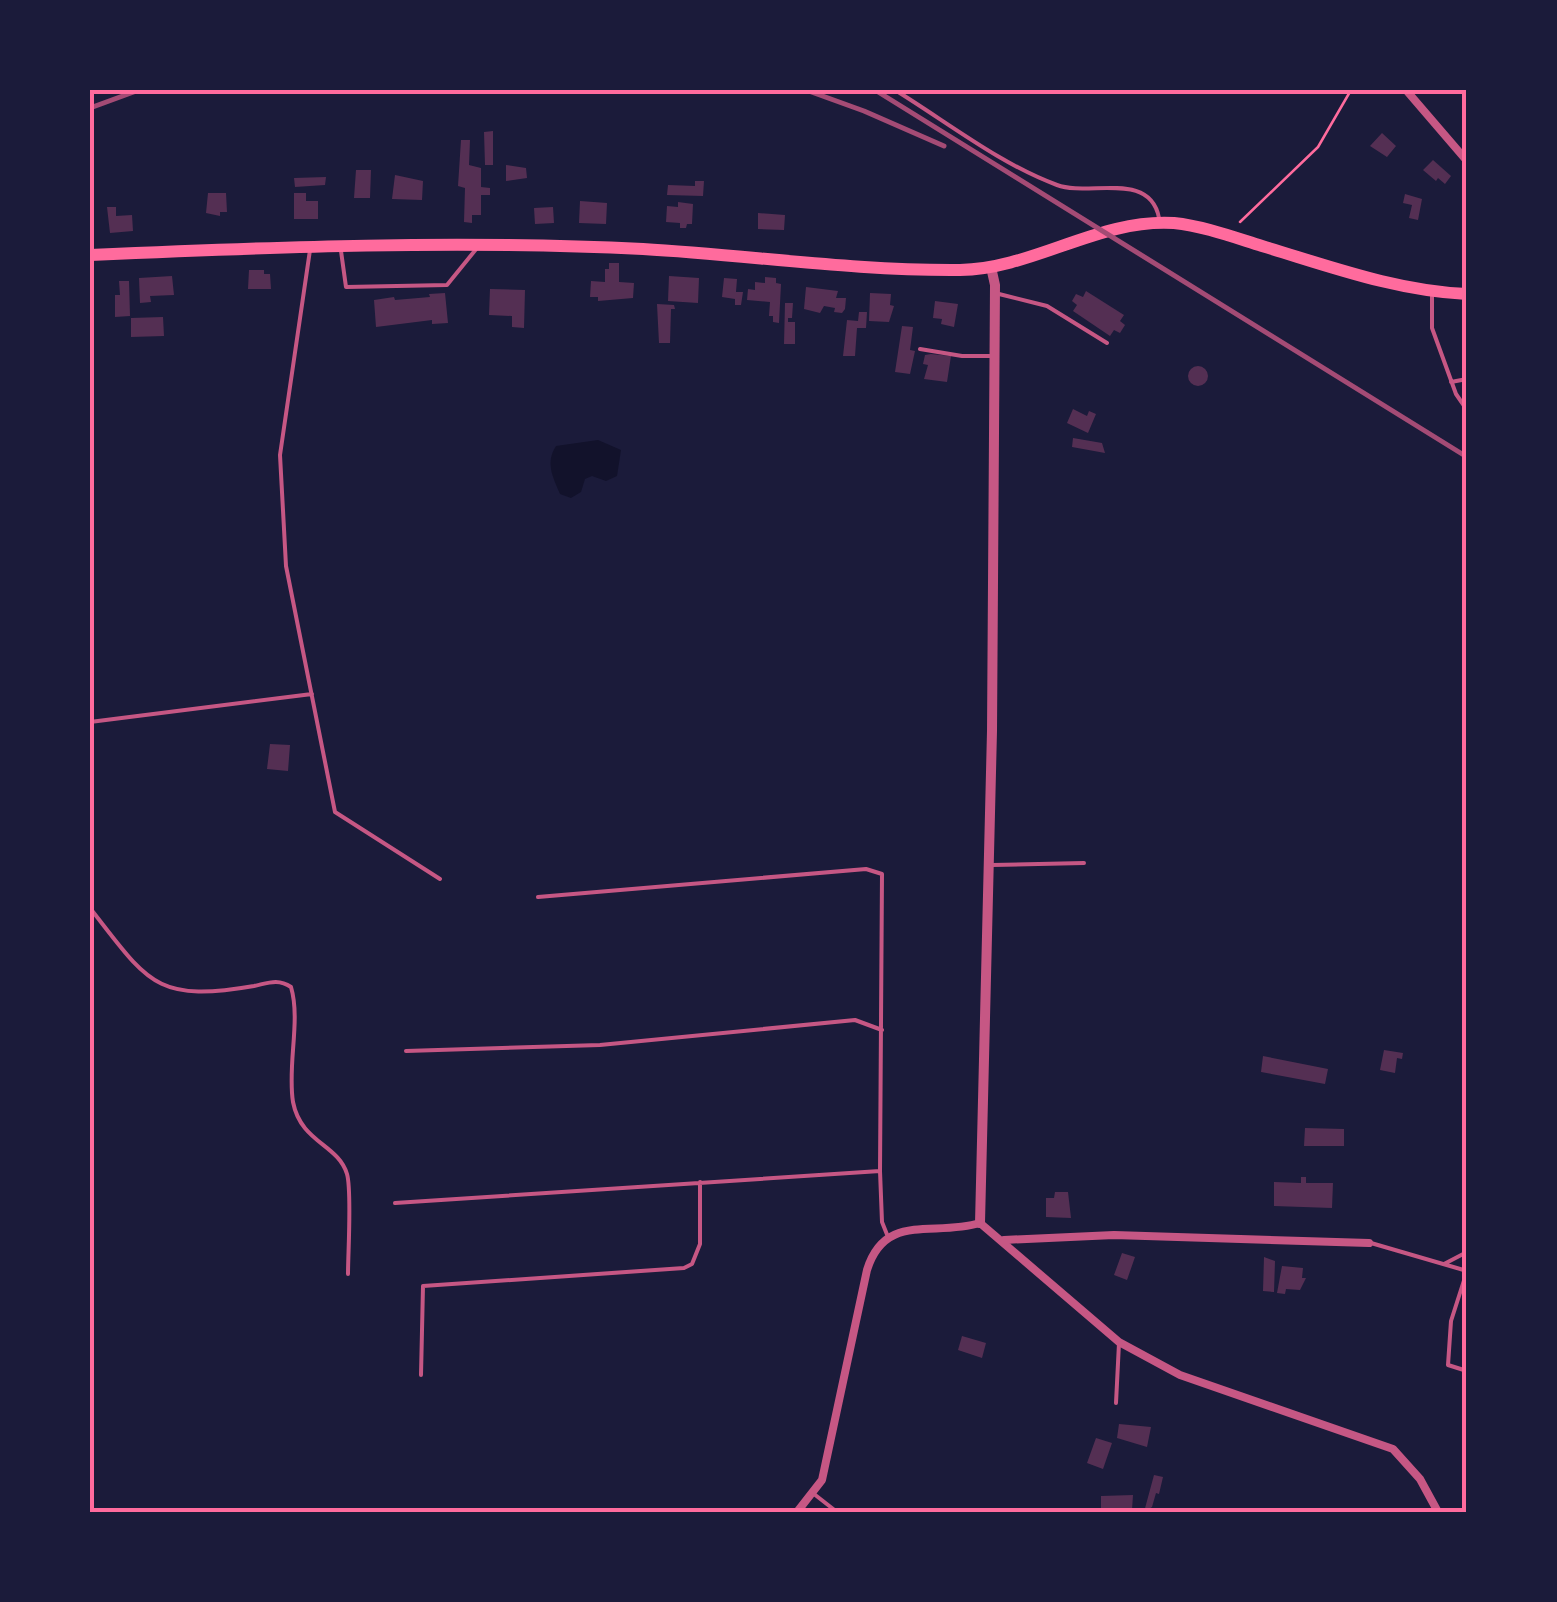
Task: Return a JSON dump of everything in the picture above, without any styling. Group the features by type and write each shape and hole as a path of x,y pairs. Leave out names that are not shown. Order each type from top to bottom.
{"main road":[{"path":"90,255 310,245 480,244 644,249 896,270 966,270 1126,228 1160,223 1226,235 1401,287 1467,294"}],"street":[{"path":"1406,90 1467,161"},
{"path":"980,1223 995,295 991,266"},
{"path":"797,1512 822,1480 867,1270 877,1246 888,1237 910,1230 955,1230 980,1223"},
{"path":"980,1223 1119,1342 1180,1375 1394,1449 1420,1479 1438,1512"},
{"path":"1002,1240 1114,1235 1369,1243"}],"lane":[{"path":"895,90 1027,171 1061,187 1119,187 1136,192 1151,201 1160,223"},
{"path":"340,245 346,287 447,286 480,244"},
{"path":"310,245 280,455 286,566 335,812 440,879"},
{"path":"1432,293 1432,328 1451,382 1467,410"},
{"path":"995,295 1007,294 1047,306 1108,343"},
{"path":"920,349 962,356 994,356"},
{"path":"1451,382 1467,379"},
{"path":"90,722 312,694"},
{"path":"988,865 1084,863"},
{"path":"538,897 866,870 882,874 880,1171 882,1222 888,1237"},
{"path":"90,908 129,958 154,981 171,988 192,993 273,981 291,987 293,1100 305,1130 338,1157 348,1175 348,1274"},
{"path":"406,1051 600,1046 855,1020 882,1030"},
{"path":"394,1202 880,1171"},
{"path":"421,1375 423,1286 684,1268 692,1264 700,1244 700,1182"},
{"path":"1369,1243 1467,1271 1450,1321 1448,1366 1467,1371"},
{"path":"1444,1264 1467,1252"},
{"path":"1116,1403 1119,1342"},
{"path":"814,1494 837,1512"}],"path":[{"path":"1226,235 1318,146 1351,90"}],"shaded area":[{"path":"598,440 621,450 617,476 606,481 592,476 585,479 581,492 571,498 560,494 551,464 556,446"}],"building":[{"path":"493,131 493,165 485,165 484,132"},
{"path":"1382,133 1396,146 1387,157 1370,146"},
{"path":"461,140 470,140 469,165 481,168 481,187 490,188 490,195 481,195 481,215 472,215 472,223 464,222 465,188 458,186"},
{"path":"1433,160 1451,176 1445,184 1423,170"},
{"path":"506,165 526,168 527,178 506,181"},
{"path":"356,170 371,170 370,198 354,198"},
{"path":"395,175 423,181 422,200 392,199"},
{"path":"326,177 325,185 295,187 294,178"},
{"path":"695,181 704,181 703,196 667,195 668,185 695,186"},
{"path":"208,193 226,193 227,212 220,212 220,216 206,213"},
{"path":"294,193 306,193 306,201 318,201 318,219 294,219"},
{"path":"1405,194 1422,199 1418,220 1409,218 1412,205 1403,203"},
{"path":"580,201 607,203 606,224 579,223"},
{"path":"678,202 693,204 692,224 686,228 680,228 680,223 666,222 667,206 678,207"},
{"path":"107,207 116,207 116,216 132,215 133,231 110,233"},
{"path":"553,207 554,223 535,224 534,208"},
{"path":"758,213 785,215 784,230 758,229"},
{"path":"609,263 619,263 619,282 634,283 633,298 598,301 598,297 590,297 591,281 605,282"},
{"path":"249,270 270,274 271,289 248,289"},
{"path":"172,276 174,295 150,296 151,302 140,303 139,278"},
{"path":"669,276 699,278 698,303 668,301"},
{"path":"765,277 776,278 776,283 781,284 779,323 769,316 770,302 747,300 748,289 755,290 755,282 765,283"},
{"path":"724,278 737,279 736,292 743,292 741,305 735,305 735,299 722,297"},
{"path":"119,281 129,281 130,316 115,317"},
{"path":"806,287 838,291 836,298 846,298 845,309 842,313 834,312 835,308 824,306 820,313 804,309"},
{"path":"490,289 525,290 524,328 512,327 512,316 489,315"},
{"path":"1086,291 1124,315 1120,321 1125,325 1120,333 1114,330 1110,336 1073,311 1076,294 1083,297"},
{"path":"445,293 448,323 432,324 432,320 376,327 374,300"},
{"path":"870,293 891,294 890,305 894,306 889,322 869,321"},
{"path":"935,301 958,304 954,327 933,318"},
{"path":"785,303 793,303 788,322 795,322 795,344 784,344"},
{"path":"657,304 674,305 670,343 659,343"},
{"path":"859,312 867,312 866,328 857,328 855,356 843,356 847,320 858,321"},
{"path":"163,317 164,336 131,337 131,318"},
{"path":"902,326 913,327 910,350 915,351 910,374 895,372"},
{"path":"925,355 951,356 947,382 924,379 928,365 923,364"},
{"path":"1198,366 1208,376 1198,386 1188,376"},
{"path":"1073,409 1087,416 1089,411 1096,414 1088,433 1067,423"},
{"path":"1073,438 1102,443 1105,453 1072,447"},
{"path":"270,744 290,745 288,771 267,769"},
{"path":"1384,1050 1403,1053 1402,1059 1397,1058 1395,1073 1380,1070"},
{"path":"1263,1056 1328,1069 1325,1084 1261,1072"},
{"path":"1305,1128 1344,1129 1344,1146 1304,1146"},
{"path":"1301,1177 1306,1177 1306,1183 1333,1183 1332,1208 1274,1206 1274,1182 1301,1183"},
{"path":"1055,1192 1068,1192 1071,1218 1046,1217 1046,1198 1054,1198"},
{"path":"1122,1253 1135,1257 1127,1280 1114,1275"},
{"path":"1264,1257 1275,1261 1274,1292 1263,1291"},
{"path":"1282,1266 1303,1268 1302,1278 1306,1278 1300,1290 1277,1293"},
{"path":"962,1336 986,1343 982,1358 958,1350"},
{"path":"1119,1424 1151,1427 1147,1447 1117,1438"},
{"path":"1096,1438 1112,1443 1103,1469 1087,1463"},
{"path":"1154,1475 1163,1477 1159,1494 1144,1512"},
{"path":"1133,1495 1132,1510 1101,1511 1101,1496"}],"railway":[{"path":"90,108 139,90"},
{"path":"806,90 944,146"},
{"path":"875,90 1467,457"}]}
